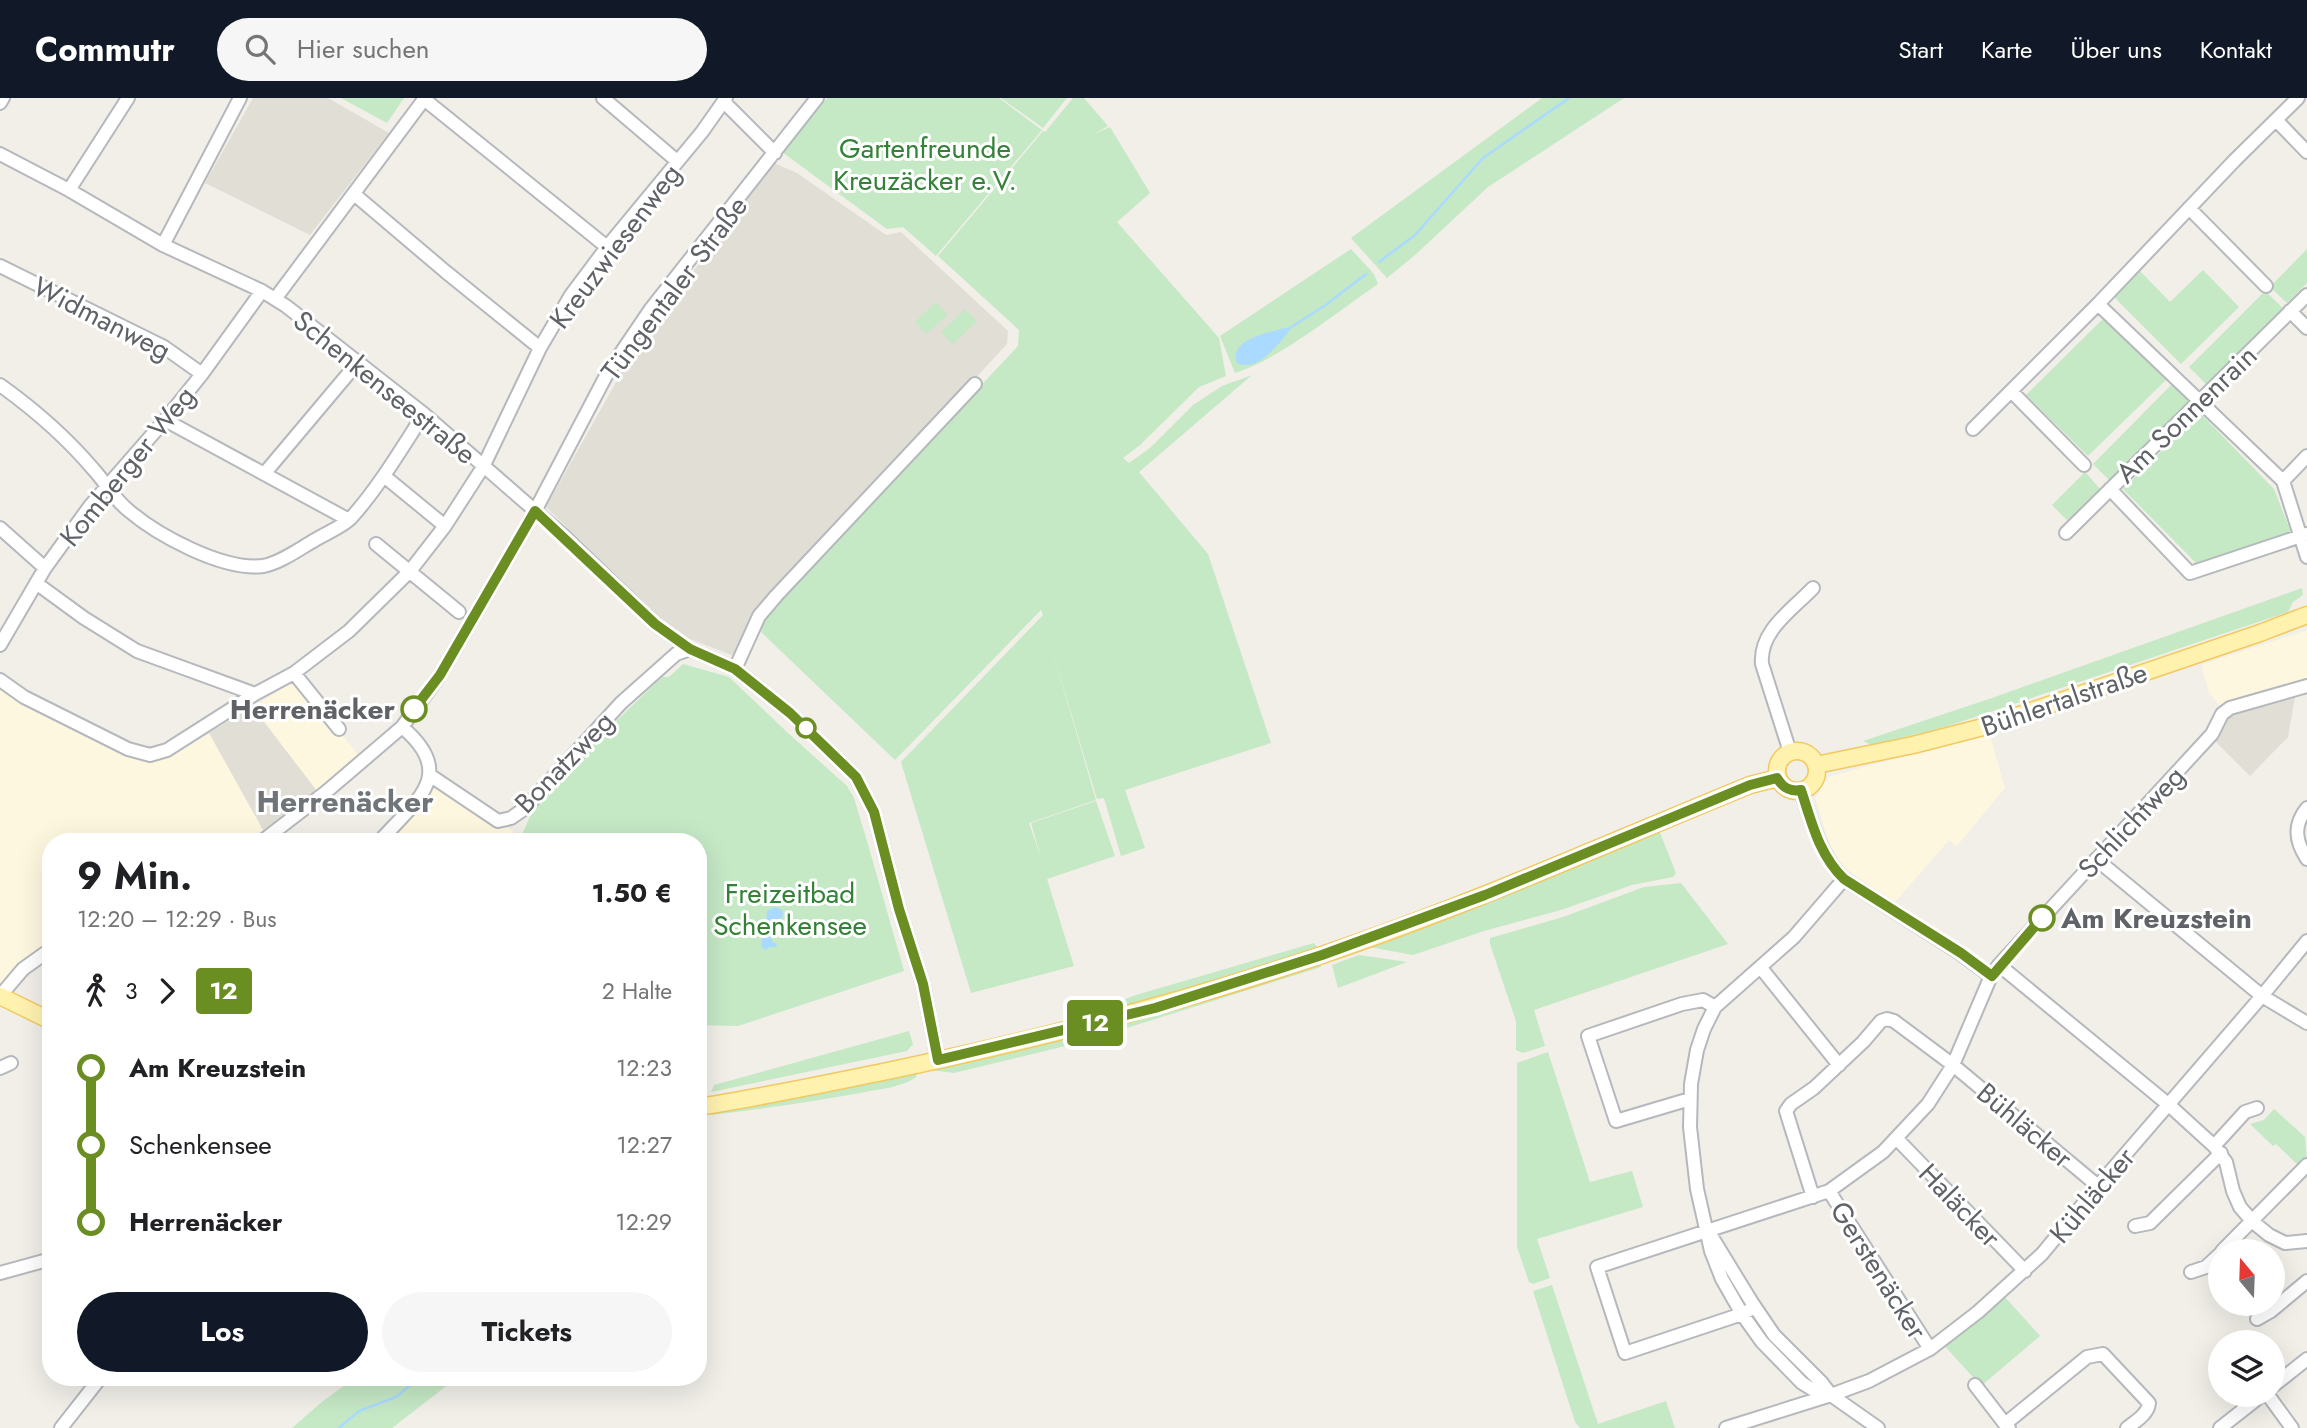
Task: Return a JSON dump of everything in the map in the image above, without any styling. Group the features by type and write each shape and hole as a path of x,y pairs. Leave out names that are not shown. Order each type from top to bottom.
{"main road":[{"name":"Bühlertalstraße","path":"1816,765 1987,726 2307,615"},
{"path":"1790,752 1803,752 1816,765 1815,778 1807,788 1801,790 1790,790 1777,778 1777,765 1790,752"},
{"path":"707,1106 938,1060 1155,1008 1322,955 1485,895 1750,785 1777,778"},
{"path":"0,996 42,1017"}],"street":[{"path":"0,103 3,98"},
{"path":"69,190 128,98"},
{"path":"163,245 240,98"},
{"path":"275,299 425,98 607,247"},
{"path":"603,98 677,162"},
{"name":"Tüngentaler Straße","path":"273,833 326,792 401,727 440,675 535,511 608,372 650,310 817,98"},
{"path":"1973,429 2298,98"},
{"path":"725,100 775,153"},
{"name":"Kreuzwiesenweg","path":"0,680 24,698 128,749 150,755 167,750 294,673 349,631 410,571 445,526 483,467 540,348 571,295 725,100"},
{"path":"2276,120 2307,152"},
{"name":"Schenkenseestraße","path":"0,154 69,190 163,245 275,299 359,361 424,414 535,511 655,624 690,649 735,669 790,713 839,760 856,777 874,812 899,909 923,984 938,1060"},
{"path":"354,194 540,348"},
{"path":"2189,208 2266,286"},
{"name":"Widmanweg","path":"0,266 164,347 202,374"},
{"name":"Komberger Weg","path":"0,645 45,568 90,506 202,374 262,291"},
{"name":"Am Sonnenrain","path":"2066,533 2307,295"},
{"path":"2098,304 2283,481 2307,548"},
{"path":"2290,311 2307,328"},
{"path":"264,474 359,361"},
{"path":"735,669 759,616 975,384"},
{"path":"0,385 62,435 127,509 153,529 208,555 250,567 266,566 349,520 384,476 424,414"},
{"path":"2011,391 2084,465"},
{"path":"165,419 349,520"},
{"path":"2283,481 2307,456"},
{"path":"384,476 445,526"},
{"path":"2109,489 2190,573 2304,535"},
{"path":"0,528 45,568"},
{"path":"2304,535 2307,557"},
{"path":"376,544 459,612"},
{"path":"36,583 138,652 256,694"},
{"path":"1790,752 1762,664 1761,652 1767,635 1814,589"},
{"name":"Bonatzweg","path":"431,776 498,821 511,818 524,809 621,703 676,654 690,649"},
{"path":"294,673 339,729"},
{"name":"Schlichtweg","path":"1742,1314 1625,1353 1597,1267 1829,1191 1883,1152 1927,1104 1953,1065 1995,970 2212,734 2222,714 2242,704 2307,686"},
{"path":"387,833 424,791 431,776 427,757 415,738 401,727"},
{"path":"1801,790 1823,851 1844,879 1961,953 1995,970 2169,1105 2217,1149 2226,1162 2240,1207 2253,1222 2285,1243 2307,1241"},
{"path":"2307,808 2299,818 2297,830 2301,851 2307,859"},
{"path":"2096,859 2262,996 2307,1023"},
{"path":"1831,1395 1815,1391 1792,1374 1762,1342 1722,1279 1696,1189 1690,1099 1697,1050 1715,1007 1794,937 1844,879"},
{"name":"Kühläcker","path":"1726,1428 1831,1395 1893,1370 1930,1349 1978,1312 2042,1254 2307,941"},
{"path":"0,996 23,968 42,955"},
{"path":"1761,968 1839,1065 1786,1111 1813,1197"},
{"path":"1690,1099 1616,1121 1588,1036 1682,1003 1703,1000 1715,1007"},
{"name":"Bühläcker","path":"1839,1065 1881,1021 1894,1021 1953,1065 2098,1186"},
{"path":"2136,1226 2150,1223 2217,1149 2245,1112 2258,1108"},
{"name":"Haläcker","path":"1896,1139 2025,1271"},
{"path":"2235,1239 2307,1165"},
{"name":"Gerstenäcker","path":"1829,1191 1930,1349"},
{"path":"1708,1231 1774,1335 1831,1395 1878,1428"},
{"path":"0,1273 42,1261"},
{"path":"2192,1272 2208,1265"},
{"path":"2257,1319 2271,1311 2307,1281"},
{"path":"1742,1314 1755,1307"},
{"path":"1975,1385 2007,1426 2087,1357 2104,1354 2149,1403 2142,1416 2127,1428"},
{"path":"2285,1376 2307,1359"},
{"path":"61,1428 94,1386"},
{"path":"2220,1428 2247,1407"},
{"path":"2277,1407 2292,1428"}],"shaded area":[{"path":"253,98 328,98 389,133 310,235 205,183"},
{"path":"774,163 797,173 886,235 901,232 1008,331 1007,344 772,598 734,656 677,634 546,507 633,352"},
{"path":"2307,630 2307,680 2292,682 2222,709 2209,692 2201,665"},
{"path":"298,679 359,756 298,806 260,833 42,833 42,948 25,958 0,993 0,687 149,762 171,757"},
{"path":"2295,697 2288,737 2250,776 2215,741 2225,714"},
{"path":"252,706 317,791 263,830 209,733"},
{"path":"1989,733 2005,788 1957,846 1949,840 1895,902 1835,862 1815,798 1828,777"},
{"path":"431,776 514,832 514,833 386,833"}],"green space":[{"path":"341,98 404,98 387,123"},
{"name":"Gartenfreunde Kreuzäcker e.V.","path":"827,98 999,98 1042,130 936,256 903,227 887,229 782,152"},
{"path":"1001,98 1067,98 1043,128"},
{"path":"1073,98 1084,98 1108,126 1094,134 1110,127 1150,193 1117,222 1219,338 1226,376 1199,387 1140,445 1123,458 1129,463 1150,448 1193,405 1222,386 1252,375 1139,472 1208,554 1271,743 1125,790 1145,848 1121,856 1104,798 1097,799 1050,643 1096,800 1029,823 1041,858 1031,823 1096,801 1115,856 1047,879 1074,966 971,993 901,762 1043,615 1041,610 895,760 761,632 766,615 1018,346 1019,330 938,256"},
{"path":"1542,98 1624,98 1488,187 1387,278 1351,238"},
{"path":"1351,249 1374,274 1378,284 1289,346 1235,373 1220,336"},
{"path":"2307,249 2307,283 2287,303 2270,287"},
{"path":"2203,270 2239,307 2181,364 2114,297 2140,271 2170,302"},
{"path":"2265,291 2283,308 2207,385 2189,367"},
{"path":"936,302 948,315 926,334 915,322"},
{"path":"965,309 977,321 953,344 941,332"},
{"path":"2105,317 2167,379 2088,456 2026,395"},
{"path":"2172,384 2190,402 2111,482 2093,464"},
{"path":"2200,413 2274,489 2292,535 2200,567 2123,489"},
{"path":"2085,472 2101,490 2070,523 2052,505"},
{"path":"2302,588 2303,595 2293,602 2288,612 1945,727 1872,745 1863,741 1992,698"},
{"name":"Freizeitbad Schenkensee","path":"683,664 729,677 847,786 854,798 904,971 738,1026 707,1025 707,833 523,833 533,809 580,756 662,677 669,677"},
{"path":"1659,830 1676,873 1673,877 1632,885 1561,910 1484,931 1413,955 1364,946"},
{"path":"1681,883 1728,944 1534,1010 1545,1046 1523,1053 1516,1050 1516,1021 1490,938 1563,917 1644,887"},
{"path":"1314,943 1317,947 1314,951 1195,989 1080,1021 1062,1023 1136,995"},
{"path":"1359,955 1407,962 1338,988 1332,965"},
{"path":"1320,964 1321,967 1082,1042 954,1073 930,1070 1066,1038"},
{"path":"909,1031 913,1044 907,1051 711,1092 714,1085"},
{"path":"1548,1052 1590,1182 1632,1171 1643,1207 1537,1239 1550,1278 1533,1284 1529,1282 1517,1247 1517,1063"},
{"path":"917,1074 910,1081 890,1088 711,1115 714,1110"},
{"path":"2274,1109 2305,1137 2307,1160 2300,1167 2250,1124 2264,1120"},
{"path":"1552,1285 1598,1424 1666,1401 1675,1428 1580,1428 1575,1422 1533,1291"},
{"path":"2004,1296 2040,1336 1981,1386 1942,1343"},
{"path":"344,1386 446,1386 392,1428 292,1428"}],"water":[{"path":"1293,326 1261,360 1245,365 1237,363 1236,354 1239,347 1246,342 1265,333"},
{"path":"774,907 782,910 783,915 777,933 772,936 772,942 777,944 776,947 765,950 761,946 767,911"}],"waterway":[{"path":"1379,262 1415,235 1483,158 1569,98"},
{"path":"1293,326 1366,274"},
{"path":"339,1428 359,1411 396,1397 409,1386"}],"bus line":[{"name":"12","path":"414,709 440,675 535,511 655,624 690,649 735,669 790,713 856,777 874,812 899,909 923,984 938,1060 1155,1008 1322,955 1485,895 1750,785 1777,778 1790,790 1801,790 1815,835 1835,870 1844,879 1961,953 1992,976 2042,918"}],"place":[{"name":"Herrenäcker","path":"414,709"},
{"name":"Am Kreuzstein","path":"2042,918"}],"district":[{"name":"Herrenäcker","path":"345,802"}]}
